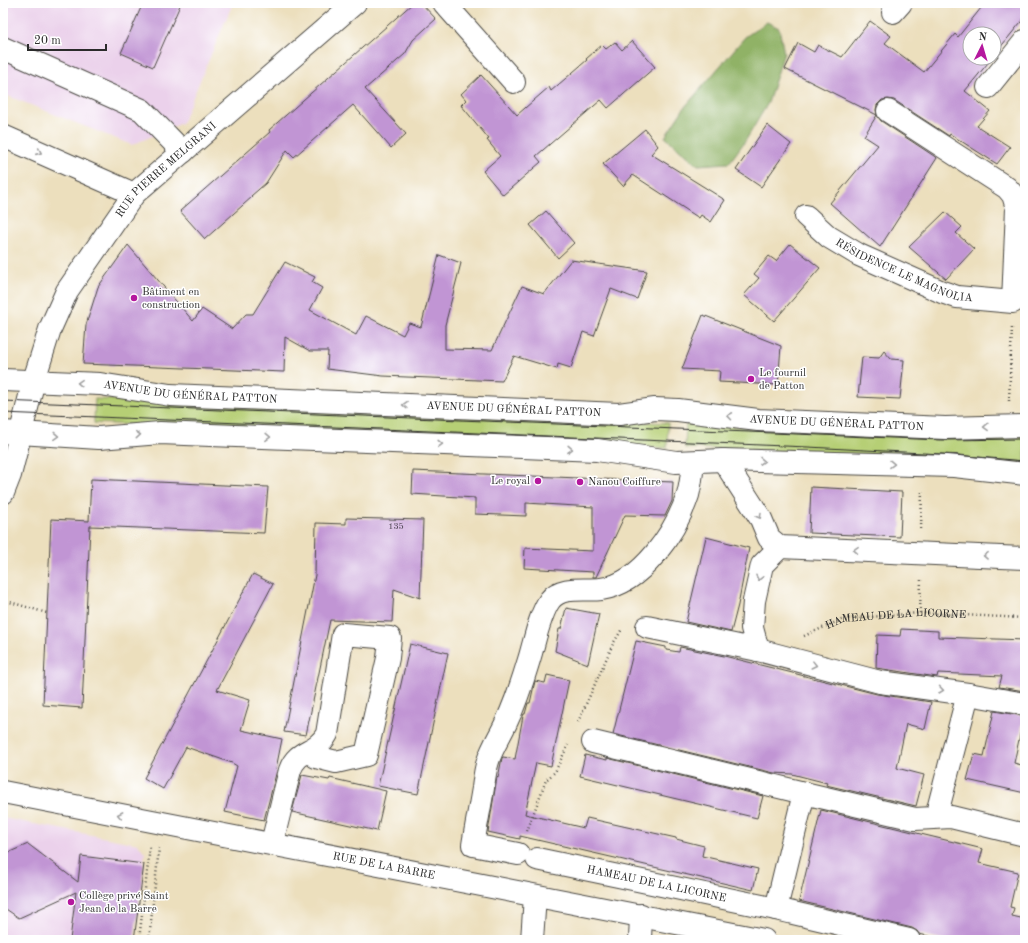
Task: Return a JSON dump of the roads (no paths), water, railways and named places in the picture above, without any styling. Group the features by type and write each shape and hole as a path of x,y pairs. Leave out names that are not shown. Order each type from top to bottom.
{"street":[{"name":"RUE PIERRE MELGRANI","path":"3,493 10,475 12,433 34,380 50,329 67,291 134,194 355,3"},
{"path":"444,3 514,82"},
{"path":"988,87 1025,41"},
{"path":"3,48 142,110 183,152"},
{"name":"RÉSIDENCE LE MAGNOLIA","path":"806,216 829,237 859,255 942,292 957,297 1012,302 1017,208 1013,195 1006,188 888,111"},
{"path":"3,136 134,194"},
{"name":"AVENUE DU GÉNÉRAL PATTON","path":"3,380 34,380 100,384 170,396 619,414 655,410 678,410 758,420 945,428 1017,426"},
{"path":"12,433 99,438 160,433 589,450 665,461 693,462 723,460 954,466 1025,474"},
{"path":"723,460 761,519 769,538 780,547 1025,558"},
{"name":"HAMEAU DE LA LICORNE","path":"693,462 690,486 687,496 673,527 660,549 639,571 621,583 610,587 601,589 571,590 556,594 550,601 543,614 528,664 507,722 487,762 473,845 776,909 910,940"},
{"path":"767,653 752,628 756,594 762,565 780,547"},
{"path":"647,627 767,653 880,682 968,694 1025,704"},
{"path":"272,843 293,761 311,750 323,740 327,734 343,634 390,638 388,658 366,755 336,762 316,757 311,750"},
{"path":"936,817 968,694"},
{"path":"593,742 915,819 951,817 1025,835"},
{"name":"RUE DE LA BARRE","path":"3,792 272,843 764,940"},
{"path":"776,909 804,793"},
{"path":"532,940 535,896"},
{"path":"640,940 641,915"}],"tram line":[{"path":"3,401 941,440 1025,439"},
{"path":"3,413 808,447 942,454 1025,461"}],"place":[{"name":"Bâtiment en construction","path":"134,298"},
{"name":"Le fournil de Patton","path":"751,379"},
{"name":"Le royal","path":"538,481"},
{"name":"Nanou Coiffure","path":"580,482"},
{"name":"Collège privé Saint Jean de la Barre","path":"71,902"}]}
